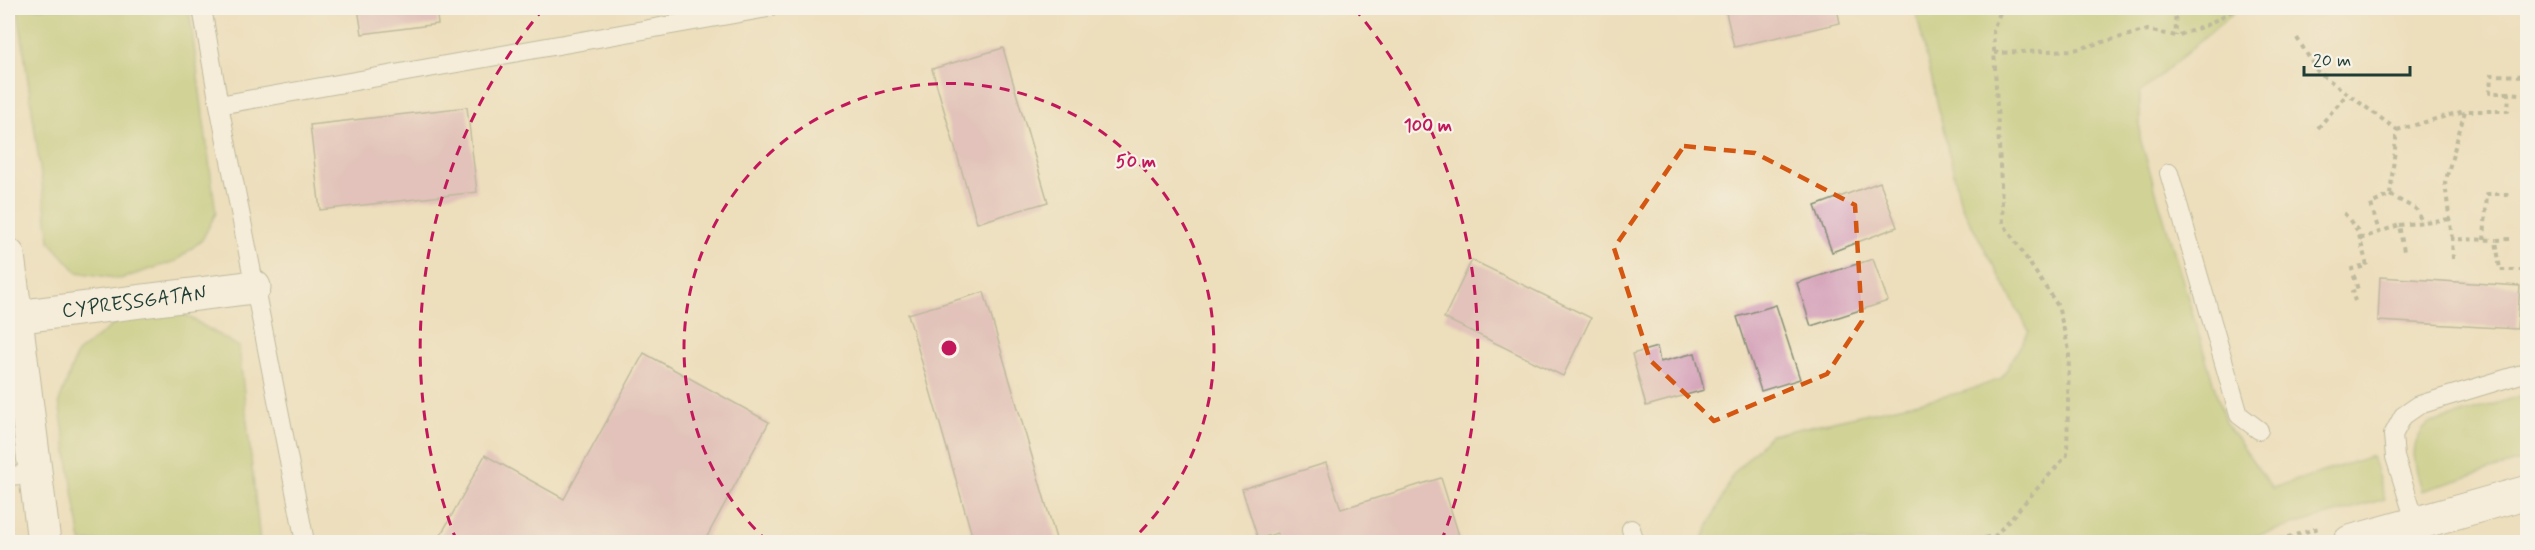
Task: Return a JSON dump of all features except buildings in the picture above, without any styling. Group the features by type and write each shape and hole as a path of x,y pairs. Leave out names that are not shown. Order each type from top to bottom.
{"main road":[{"path":"8,255 15,317 22,475 44,543"},
{"name":"CYPRESSGATAN","path":"15,317 254,287"},
{"path":"2350,543 2528,492"}],"lane":[{"path":"202,8 305,543"},
{"path":"219,105 768,8"},
{"path":"2169,173 2239,415 2259,430"},
{"path":"2416,524 2395,457 2393,435 2403,416 2419,405 2528,372"}],"path":[{"path":"1958,543 1995,536 2067,455 2069,350 2058,306 2003,223 1993,29 2002,8"},
{"path":"2175,8 2176,36"},
{"path":"1994,52 2074,50 2147,30 2176,36 2205,26 2237,8"},
{"path":"2297,38 2318,72 2397,130"},
{"path":"2528,76 2491,75 2490,93 2528,95"},
{"path":"2397,130 2464,111 2508,111 2510,93"},
{"path":"2318,128 2347,94"},
{"path":"2454,259 2445,183 2464,111"},
{"path":"2390,195 2397,130"},
{"path":"2484,240 2487,194 2511,194"},
{"path":"2390,195 2416,209 2422,222"},
{"path":"2379,232 2371,204 2390,195"},
{"path":"2344,213 2358,231 2367,266 2352,269 2358,290 2352,292 2355,301"},
{"path":"2360,239 2399,225 2450,219"},
{"path":"2399,225 2404,251"},
{"path":"2452,239 2510,239"},
{"path":"2496,240 2500,270 2528,270"}],"highlighted area":[{"path":"1684,146 1755,153 1855,205 1862,321 1827,374 1714,421 1650,360 1614,248"}],"green space":[{"path":"18,8 189,8 216,213 202,240 176,261 120,279 77,272 50,242"},
{"path":"1915,8 2239,8 2140,93 2140,138 2225,422 2272,488 2372,456 2385,499 2234,542 1701,542 1734,473 1770,435 1963,392 2001,379 2029,331 1961,205"},
{"path":"184,314 239,347 260,542 81,542 59,402 77,353 123,317"},
{"path":"2527,394 2527,459 2422,491 2414,456 2417,440 2428,424"}]}
